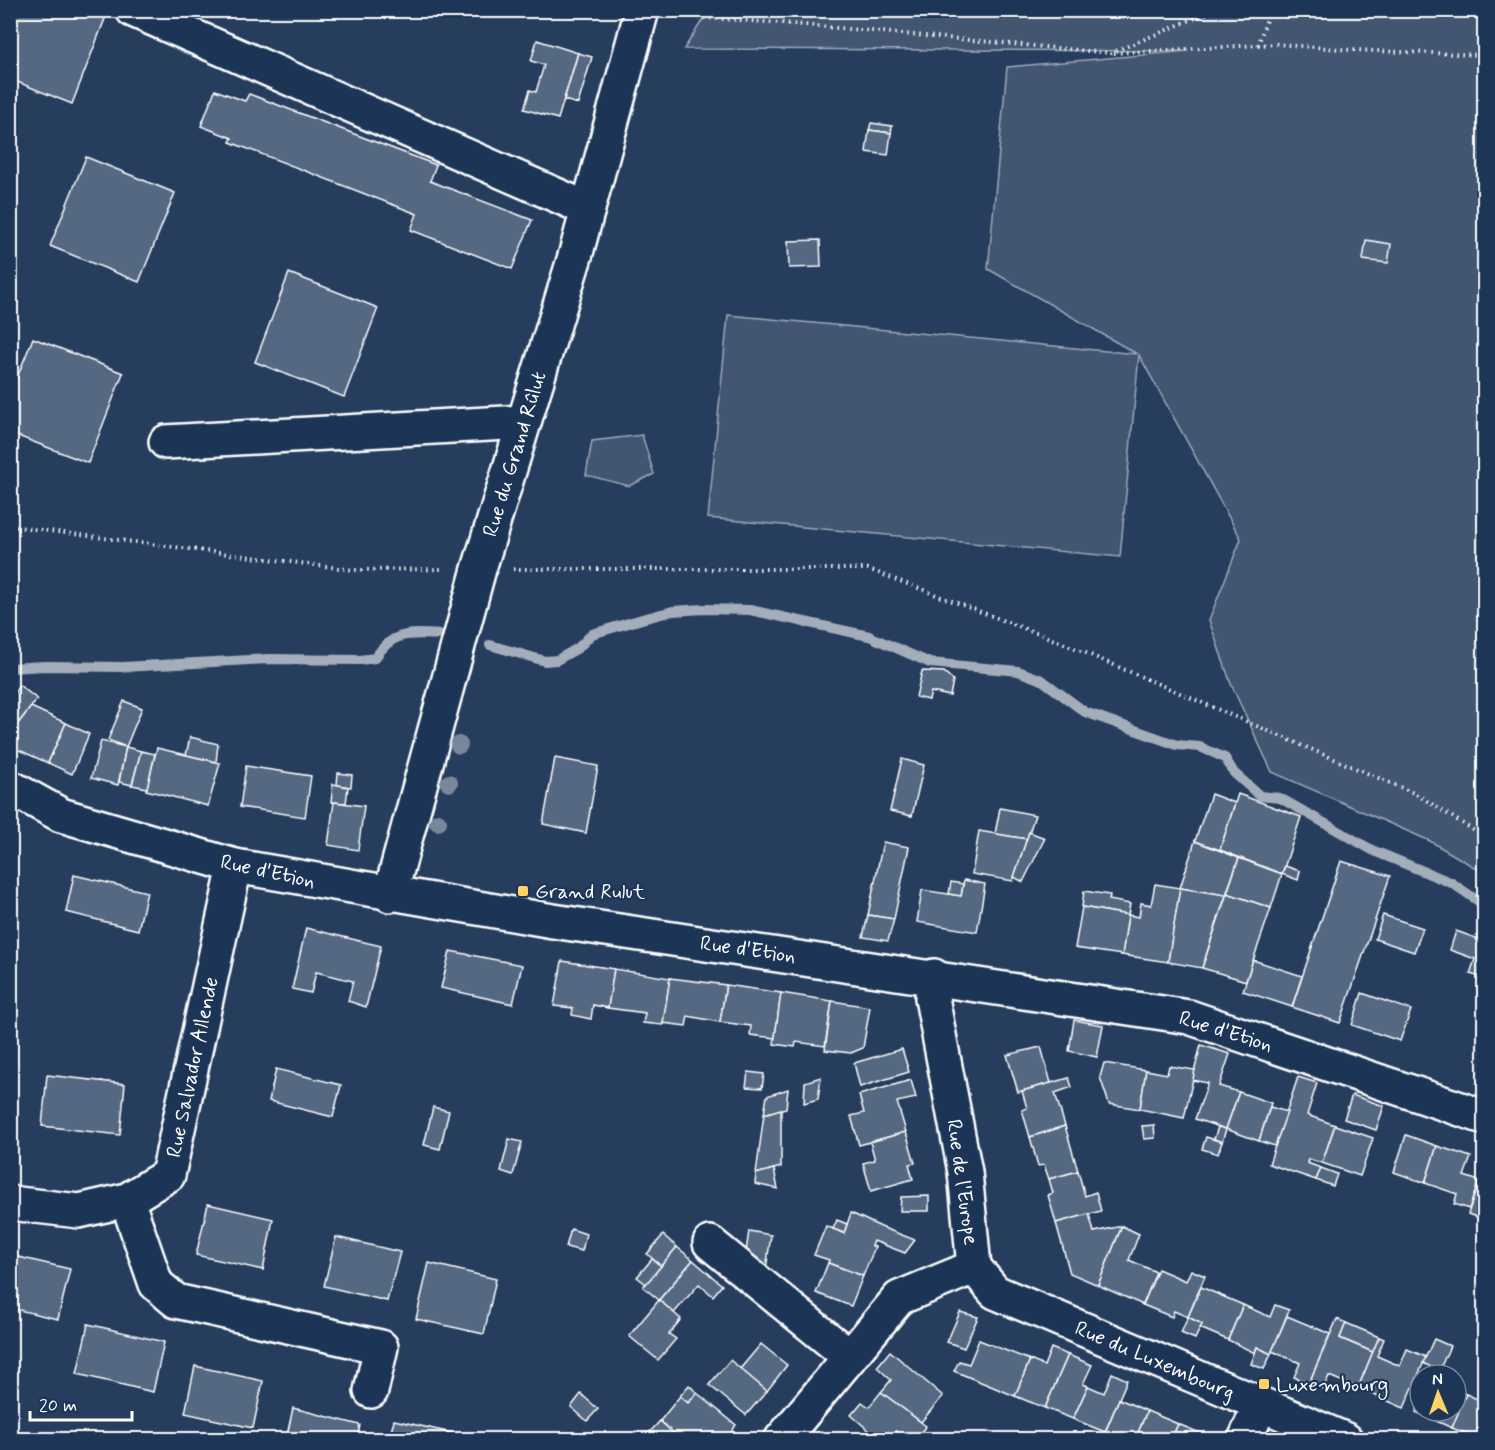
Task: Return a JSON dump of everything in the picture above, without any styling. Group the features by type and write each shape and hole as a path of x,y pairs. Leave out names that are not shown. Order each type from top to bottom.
{"street":[{"path":"132,10 588,209"},
{"name":"Rue du Grand Rûlut","path":"390,895 479,569 588,209 642,13"},
{"path":"166,442 524,422"},
{"name":"Rue d'Etion","path":"10,788 61,815 235,866 390,895 934,976 1189,1017 1485,1117"},
{"name":"Rue Salvador Allende","path":"10,1203 79,1211 127,1200 168,1175 235,866"},
{"name":"Rue de l'Europe","path":"780,1440 899,1298 974,1267 965,1172 932,998 934,976"},
{"path":"127,1200 156,1284 176,1301 381,1347 371,1391"},
{"path":"710,1243 850,1357"},
{"name":"Rue du Luxembourg","path":"974,1267 995,1292 1346,1440"},
{"path":"1245,1440 1260,1405"}],"path":[{"path":"1112,53 1215,10"},
{"path":"1258,45 1269,10"},
{"path":"642,13 783,23 1112,53 1277,44 1352,50 1485,55"},
{"path":"10,526 354,570 868,569 1060,642 1416,794 1485,837"}],"shaded area":[{"path":"709,10 1484,11 1484,873 1430,841 1272,772 1231,684 1209,620 1241,539 1139,355 1120,557 708,518 728,315 1137,354 988,269 1007,67 1188,51 684,49"},
{"path":"642,435 654,474 629,486 586,475 592,441"}],"building":[{"path":"10,10 94,10 106,16 72,104 10,79"},
{"path":"537,40 578,53 558,119 524,109 530,90 536,92 544,65 531,61"},
{"path":"578,53 592,57 578,104 564,100"},
{"path":"215,90 245,101 249,94 436,165 430,181 532,220 512,269 411,230 417,214 230,142 232,138 201,126"},
{"path":"871,123 892,126 891,133 869,130"},
{"path":"869,130 891,133 888,155 866,152"},
{"path":"86,157 175,193 139,282 50,246"},
{"path":"820,240 821,267 789,268 788,241"},
{"path":"1366,240 1391,244 1388,263 1363,260"},
{"path":"289,273 378,308 344,397 255,362"},
{"path":"33,338 123,373 88,463 10,433 10,395"},
{"path":"922,671 944,672 953,680 950,696 931,692 929,700 916,697"},
{"path":"19,685 37,699 11,733 10,691 14,694"},
{"path":"124,701 142,708 126,747 108,740"},
{"path":"31,707 66,723 48,763 10,746 10,734"},
{"path":"66,723 89,734 72,774 48,763"},
{"path":"190,737 218,744 216,762 186,755"},
{"path":"101,741 126,747 118,785 91,778"},
{"path":"126,747 141,751 132,785 119,782"},
{"path":"157,748 220,763 208,806 146,790"},
{"path":"141,751 155,754 147,788 132,785"},
{"path":"555,758 598,766 586,833 543,824"},
{"path":"902,759 924,765 912,816 890,811"},
{"path":"246,766 311,776 305,817 240,807"},
{"path":"338,773 352,775 351,787 337,785"},
{"path":"333,784 348,787 346,803 331,802"},
{"path":"1211,794 1235,803 1220,850 1195,841"},
{"path":"1238,794 1301,817 1282,874 1220,850"},
{"path":"334,802 364,806 358,850 328,845"},
{"path":"1000,808 1035,815 1027,839 995,834"},
{"path":"979,831 1027,839 1013,881 972,874"},
{"path":"1029,832 1045,838 1023,882 1014,877"},
{"path":"1195,841 1239,858 1226,895 1180,888"},
{"path":"883,842 909,847 894,919 868,915"},
{"path":"1239,858 1282,874 1271,908 1227,893"},
{"path":"1341,861 1390,876 1340,1023 1292,1007"},
{"path":"1285,866 1300,871 1298,880 1282,874"},
{"path":"74,875 147,892 138,930 66,912"},
{"path":"964,880 985,884 977,932 917,922 922,890 961,896"},
{"path":"951,882 963,884 961,896 949,894"},
{"path":"1155,884 1180,888 1168,962 1122,955 1128,915 1139,917 1141,903 1151,905"},
{"path":"1180,888 1226,895 1202,968 1168,962"},
{"path":"1084,891 1110,895 1109,900 1130,904 1128,915 1082,907"},
{"path":"1227,893 1271,908 1246,981 1202,968"},
{"path":"1082,907 1128,915 1122,955 1075,948"},
{"path":"868,915 894,919 888,941 863,937"},
{"path":"1383,915 1423,928 1414,952 1375,939"},
{"path":"306,928 381,946 366,1007 348,1001 353,981 316,972 311,993 292,989"},
{"path":"1456,931 1484,941 1484,978 1470,974 1475,959 1450,950"},
{"path":"450,951 522,965 513,1004 441,988"},
{"path":"1253,960 1302,976 1292,1007 1243,991"},
{"path":"562,961 614,969 608,1008 593,1005 591,1019 572,1015 573,1008 554,1006"},
{"path":"614,969 670,978 663,1025 643,1023 645,1013 608,1008"},
{"path":"670,978 726,985 720,1022 688,1016 686,1026 663,1023"},
{"path":"726,985 781,993 775,1038 750,1035 751,1026 720,1022"},
{"path":"781,993 832,1001 825,1046 796,1042 795,1047 774,1044"},
{"path":"1362,993 1411,1010 1400,1041 1352,1025"},
{"path":"832,1001 870,1007 863,1048 851,1053 825,1050"},
{"path":"1074,1020 1103,1025 1097,1057 1069,1051"},
{"path":"1201,1045 1230,1054 1219,1086 1239,1092 1226,1129 1195,1119 1208,1083 1192,1080"},
{"path":"1041,1047 1051,1083 1018,1092 1007,1055"},
{"path":"902,1049 909,1072 860,1087 854,1063"},
{"path":"1104,1063 1146,1070 1140,1109 1109,1104 1100,1077"},
{"path":"1169,1066 1195,1070 1184,1118 1140,1109 1146,1070 1167,1074"},
{"path":"276,1069 341,1085 333,1117 269,1101"},
{"path":"748,1072 764,1074 762,1088 746,1087"},
{"path":"47,1075 125,1084 120,1135 42,1126"},
{"path":"821,1077 818,1099 804,1103 805,1082"},
{"path":"1298,1077 1317,1083 1307,1115 1335,1125 1322,1163 1308,1159 1307,1163 1321,1168 1316,1180 1269,1164"},
{"path":"1069,1078 1072,1087 1055,1093 1065,1126 1030,1137 1022,1110 1027,1108 1022,1091"},
{"path":"911,1080 916,1098 897,1102 906,1132 859,1145 851,1116 864,1113 859,1095"},
{"path":"788,1089 786,1108 764,1114 767,1096"},
{"path":"1239,1092 1271,1103 1259,1141 1226,1129"},
{"path":"1352,1095 1384,1106 1376,1130 1344,1119"},
{"path":"433,1107 449,1111 440,1149 424,1145"},
{"path":"1270,1107 1287,1112 1275,1146 1259,1141"},
{"path":"781,1109 781,1167 756,1174 764,1114"},
{"path":"1154,1125 1155,1138 1144,1139 1142,1126"},
{"path":"1335,1125 1373,1138 1360,1176 1322,1163"},
{"path":"1065,1126 1078,1171 1049,1179 1044,1165 1038,1166 1030,1137"},
{"path":"1218,1127 1226,1129 1222,1142 1214,1139"},
{"path":"906,1132 915,1163 909,1164 913,1179 871,1191 863,1163 875,1160 870,1142"},
{"path":"1406,1135 1437,1146 1425,1183 1394,1172"},
{"path":"1206,1137 1222,1142 1218,1154 1202,1149"},
{"path":"509,1139 522,1142 513,1175 501,1171"},
{"path":"1437,1146 1471,1157 1464,1176 1479,1181 1469,1209 1454,1204 1457,1194 1425,1183"},
{"path":"1321,1168 1337,1174 1333,1186 1316,1180"},
{"path":"774,1169 778,1189 755,1184 756,1174"},
{"path":"1078,1171 1085,1196 1096,1192 1101,1211 1056,1223 1048,1195 1053,1193 1049,1179"},
{"path":"1479,1181 1484,1183 1484,1220 1468,1214"},
{"path":"929,1196 929,1211 900,1211 901,1197"},
{"path":"208,1204 273,1219 263,1270 196,1255"},
{"path":"851,1213 915,1240 905,1253 874,1241 872,1246 875,1247 863,1276 828,1263 829,1260 814,1255 826,1226 844,1233"},
{"path":"1089,1214 1094,1232 1122,1226 1098,1285 1070,1273 1056,1223"},
{"path":"837,1220 847,1224 844,1233 833,1229"},
{"path":"1122,1226 1139,1234 1129,1260 1156,1272 1143,1305 1098,1285"},
{"path":"571,1229 586,1234 582,1251 566,1247"},
{"path":"749,1231 771,1235 765,1276 745,1259"},
{"path":"663,1235 677,1247 661,1266 647,1254"},
{"path":"336,1237 400,1252 387,1301 324,1286"},
{"path":"677,1247 693,1260 659,1300 643,1287"},
{"path":"10,1255 70,1269 58,1319 10,1308"},
{"path":"652,1259 661,1266 646,1284 637,1277"},
{"path":"693,1260 722,1285 713,1296 699,1284 674,1313 659,1300"},
{"path":"429,1263 496,1279 484,1334 416,1319"},
{"path":"828,1263 863,1276 851,1306 816,1293"},
{"path":"1158,1269 1186,1281 1191,1270 1205,1276 1188,1317 1174,1311 1172,1317 1143,1305"},
{"path":"1201,1287 1243,1305 1228,1340 1200,1328 1202,1324 1188,1317"},
{"path":"659,1300 681,1319 669,1334 676,1339 658,1360 629,1336"},
{"path":"1243,1305 1270,1317 1275,1305 1289,1310 1271,1354 1257,1347 1255,1353 1228,1340"},
{"path":"960,1312 978,1317 964,1348 947,1342"},
{"path":"1287,1316 1330,1334 1309,1383 1294,1377 1300,1363 1272,1351"},
{"path":"1188,1317 1202,1324 1195,1339 1181,1333"},
{"path":"1337,1319 1346,1323 1340,1338 1373,1352 1358,1388 1329,1376 1323,1389 1309,1383"},
{"path":"1346,1323 1379,1337 1373,1352 1340,1338"},
{"path":"88,1324 164,1342 153,1392 77,1374"},
{"path":"1379,1337 1384,1339 1377,1356 1400,1366 1407,1349 1426,1357 1423,1363 1408,1363 1408,1399 1404,1408 1358,1388"},
{"path":"1434,1339 1450,1346 1443,1363 1423,1363"},
{"path":"979,1340 1030,1360 1015,1396 954,1371 959,1361 969,1364"},
{"path":"761,1344 787,1365 767,1391 740,1369"},
{"path":"1257,1347 1271,1354 1264,1369 1251,1364"},
{"path":"1051,1348 1068,1355 1045,1408 1015,1396 1030,1360 1044,1366"},
{"path":"890,1351 943,1396 921,1422 881,1392 891,1380 877,1367"},
{"path":"1068,1355 1092,1365 1083,1384 1088,1386 1073,1419 1045,1408"},
{"path":"730,1360 767,1391 746,1415 709,1385"},
{"path":"195,1366 263,1381 253,1428 185,1413"},
{"path":"1112,1373 1127,1380 1105,1432 1073,1419 1088,1386 1104,1393"},
{"path":"689,1385 697,1393 688,1403 680,1396"},
{"path":"881,1392 926,1426 914,1440 907,1440 896,1431 888,1440 880,1440 851,1415 862,1402 869,1407"},
{"path":"697,1393 736,1425 726,1440 681,1440 660,1421 680,1396 688,1403"},
{"path":"581,1394 598,1409 587,1421 571,1407"},
{"path":"1468,1395 1484,1402 1484,1440 1452,1428 1454,1423 1468,1423"},
{"path":"1119,1399 1147,1411 1135,1440 1102,1440"},
{"path":"293,1408 360,1425 357,1440 286,1440"},
{"path":"1147,1411 1178,1424 1171,1440 1135,1440"},
{"path":"394,1420 461,1435 460,1440 389,1440"},
{"path":"660,1421 681,1440 656,1440 649,1433"},
{"path":"1441,1423 1454,1423 1452,1428"},
{"path":"1178,1424 1217,1440 1171,1440"}],"waterway":[{"path":"490,645 545,661 557,660 578,648 592,634 642,619 673,611 750,610 869,636 930,663 1018,671 1042,680 1085,712 1177,745 1200,747 1225,758 1234,773 1260,796 1280,798 1374,851 1452,883 1484,905"},
{"path":"10,668 123,667 268,659 360,660 375,658 389,642 405,635 444,635"}],"place":[{"name":"Grand Rulut","path":"523,891"},
{"name":"Luxembourg","path":"1264,1384"}]}
